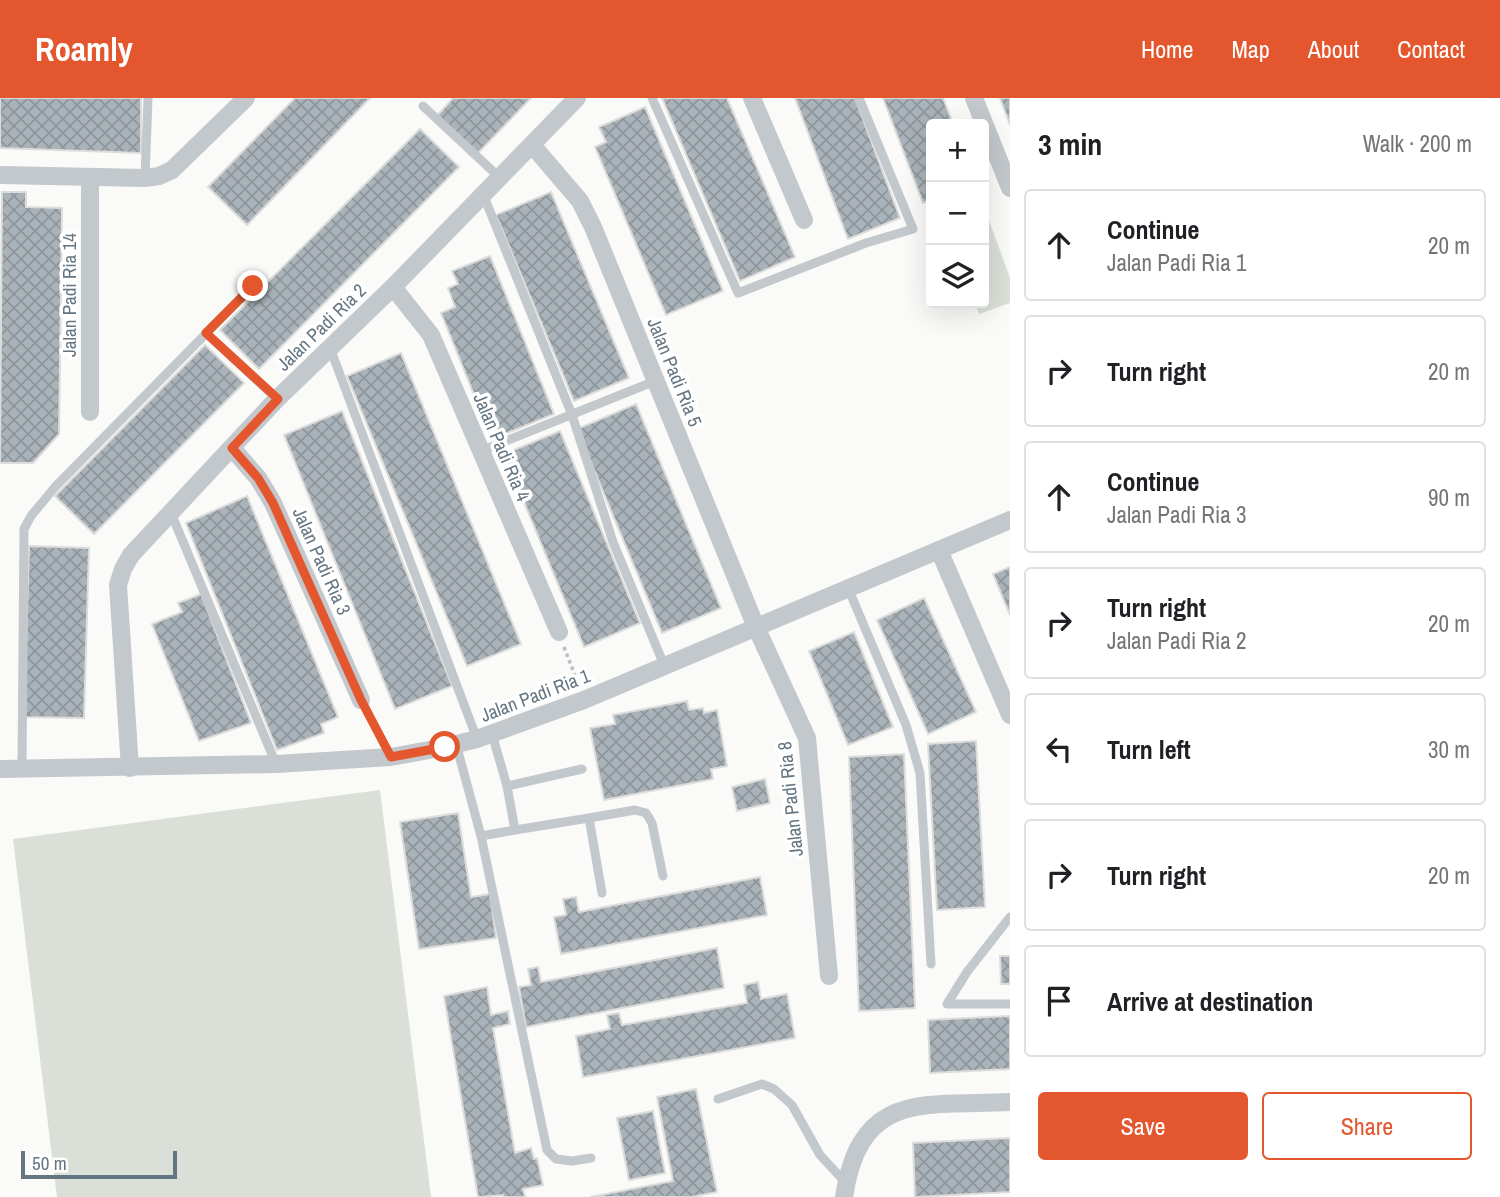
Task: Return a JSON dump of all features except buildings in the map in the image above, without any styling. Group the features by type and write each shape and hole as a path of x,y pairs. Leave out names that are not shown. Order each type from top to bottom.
{"street":[{"path":"0,175 159,176 172,170 246,98"},
{"name":"Jalan Padi Ria 2","path":"130,768 118,585 131,555 278,399 393,287 577,98"},
{"path":"752,98 804,220"},
{"path":"974,98 1010,188"},
{"name":"Jalan Padi Ria 5","path":"533,146 579,201 593,227 756,627"},
{"name":"Jalan Padi Ria 14","path":"90,177 90,412"},
{"name":"Jalan Padi Ria 4","path":"393,287 430,335 559,632"},
{"name":"Jalan Padi Ria 3","path":"232,448 258,478 273,503 361,700"},
{"name":"Jalan Padi Ria 1","path":"0,769 276,764 391,757 485,737 584,700 1010,520"},
{"path":"939,550 1010,715"},
{"name":"Jalan Padi Ria 8","path":"756,627 807,738 829,976"},
{"path":"845,1190 862,1138 888,1114 908,1107 1010,1102"}],"lane":[{"path":"145,178 148,98"},
{"path":"652,98 738,293 866,243 913,229 859,98"},
{"path":"424,106 499,177"},
{"path":"484,194 572,415 612,542 664,665"},
{"path":"21,769 24,529 31,516 55,488 253,286"},
{"path":"206,333 278,399"},
{"path":"330,348 507,786 515,830"},
{"path":"481,451 655,381"},
{"path":"171,513 276,764"},
{"path":"848,588 906,725 920,772 932,964"},
{"path":"456,744 481,836 547,1150 556,1159 572,1161 591,1158"},
{"path":"507,786 582,769"},
{"path":"481,836 635,810 646,813 652,823 663,876"},
{"path":"589,818 602,893"},
{"path":"1010,917 967,972 947,1004 1010,1004"},
{"path":"718,1099 762,1084 774,1089 792,1105 820,1155 845,1190"}],"path":[{"path":"559,632 584,700"},
{"path":"361,700 391,757"}],"shaded area":[{"path":"989,220 1010,278 1010,303 979,314 977,308 989,308"},
{"path":"380,790 431,1197 57,1197 13,839"}],"route":[{"path":"253,286 206,333 278,399 232,448 258,478 273,503 361,700 391,757 445,747"}]}
